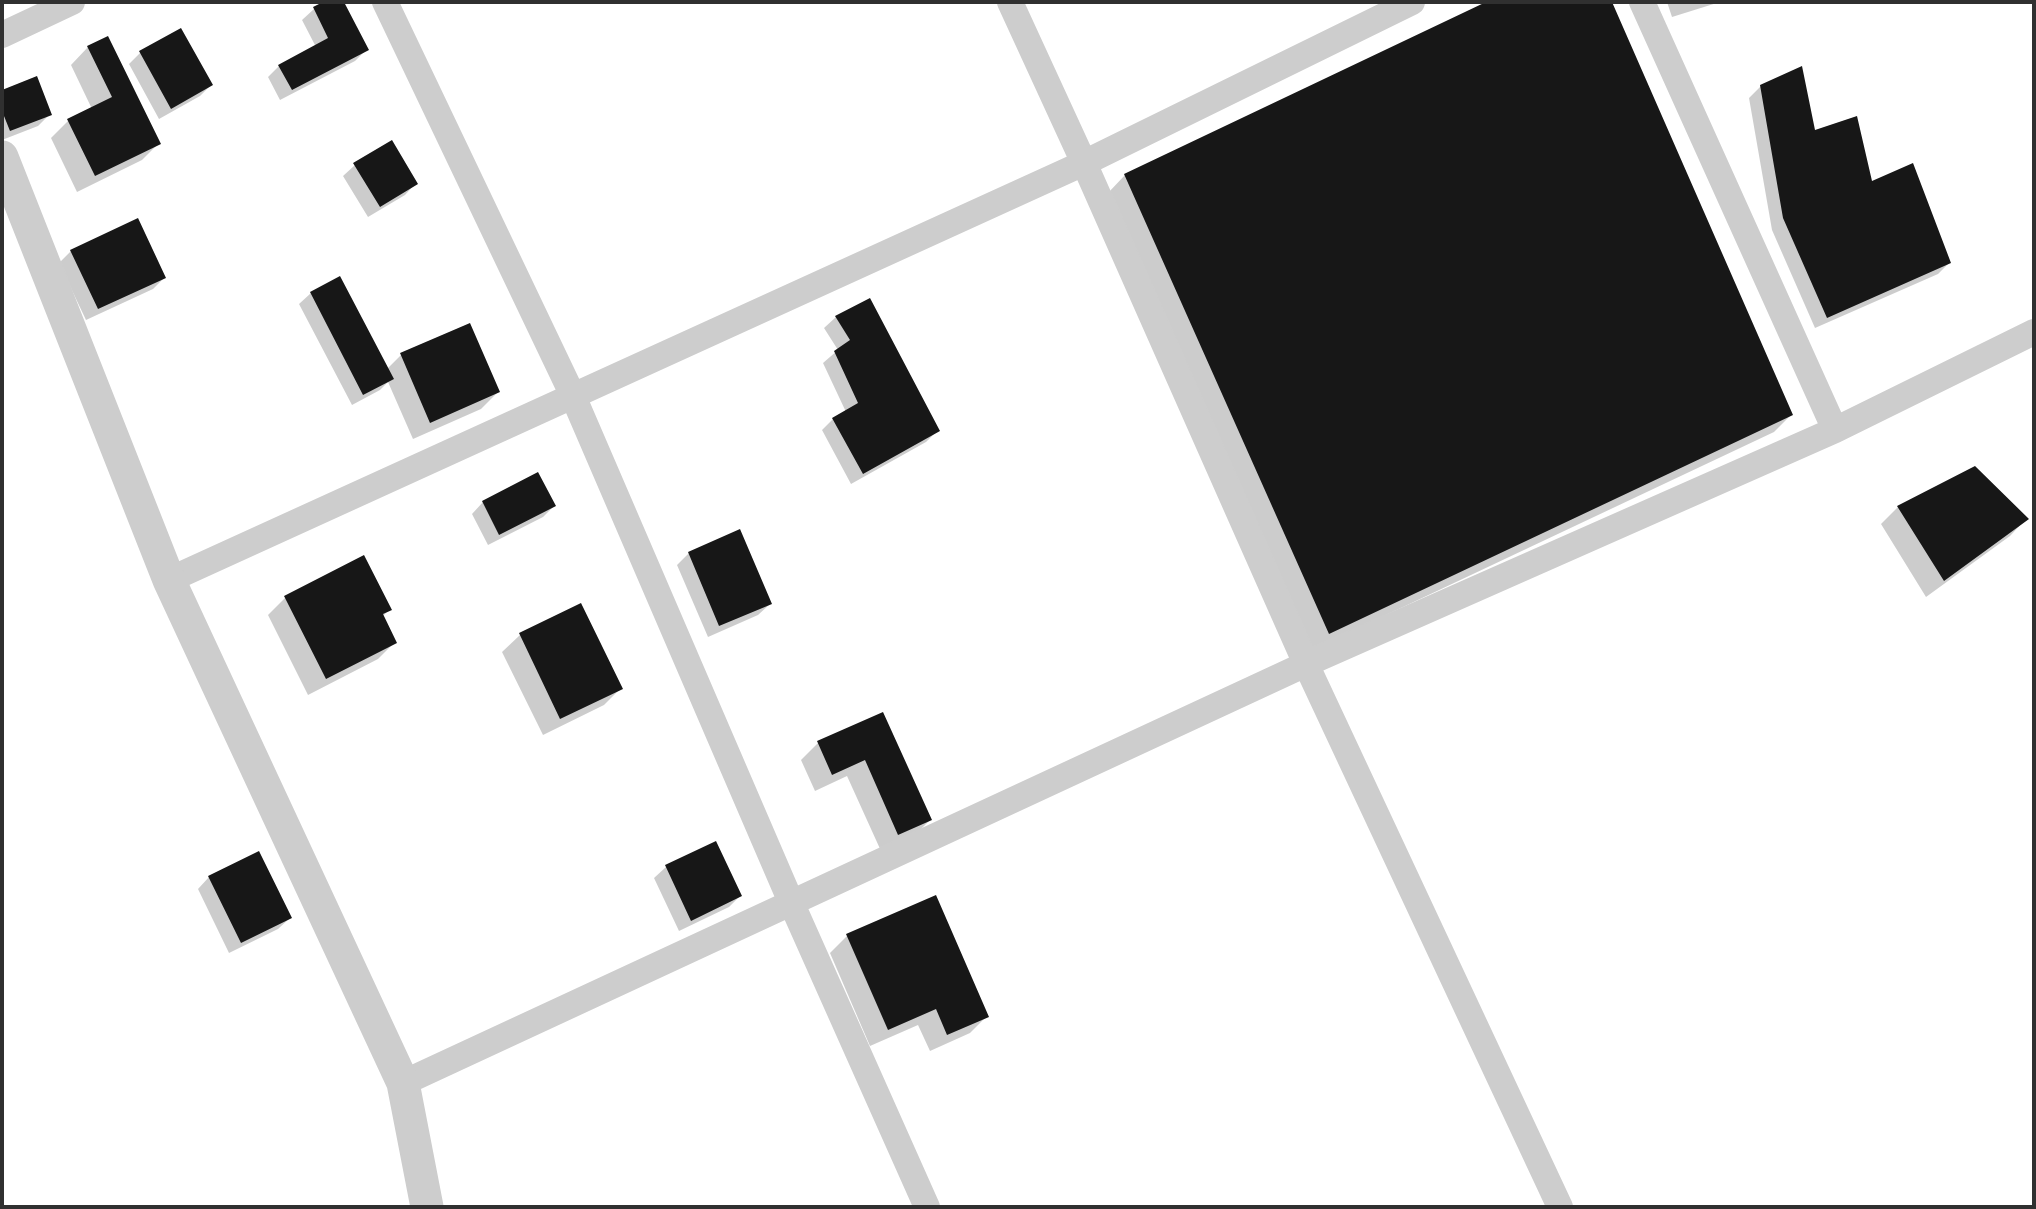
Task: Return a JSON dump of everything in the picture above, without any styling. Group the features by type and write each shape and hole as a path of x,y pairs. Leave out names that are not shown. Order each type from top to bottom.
{"street":[{"path":"2,35 72,2"},
{"path":"385,2 573,396 791,902 927,1207"},
{"path":"1010,2 1306,664 1560,1207"},
{"path":"169,580 1084,163 1412,2"},
{"path":"1642,2 1835,430"},
{"path":"2,157 169,580 403,1083 427,1207"},
{"path":"403,1083 1306,664 1835,430 2034,332"}],"building":[{"path":"323,2 344,2 369,50 292,90 278,65 328,38 313,7"},
{"path":"1486,2 1612,2 1793,415 1329,634 1124,174"},
{"path":"181,28 213,85 171,109 139,51"},
{"path":"108,36 161,144 95,176 67,119 112,97 87,46"},
{"path":"1802,66 1815,130 1857,116 1872,181 1913,163 1951,263 1827,318 1783,218 1760,85"},
{"path":"37,76 52,115 10,131 2,111 2,90"},
{"path":"392,140 418,184 380,207 353,163"},
{"path":"138,218 166,278 98,309 70,250"},
{"path":"340,276 394,379 363,395 310,292"},
{"path":"870,298 940,431 863,474 832,418 858,403 834,351 850,340 835,316"},
{"path":"470,323 500,392 430,423 400,353"},
{"path":"1975,466 2029,519 1944,581 1897,506"},
{"path":"538,472 556,506 499,535 482,501"},
{"path":"740,529 772,604 719,626 688,552"},
{"path":"364,555 392,610 383,614 397,643 326,679 284,596"},
{"path":"581,603 623,689 560,719 519,633"},
{"path":"883,712 932,820 898,835 865,760 832,775 817,741"},
{"path":"716,841 742,896 691,921 665,865"},
{"path":"259,851 292,918 241,943 208,876"},
{"path":"936,895 989,1017 947,1035 936,1009 888,1030 846,934"}]}
